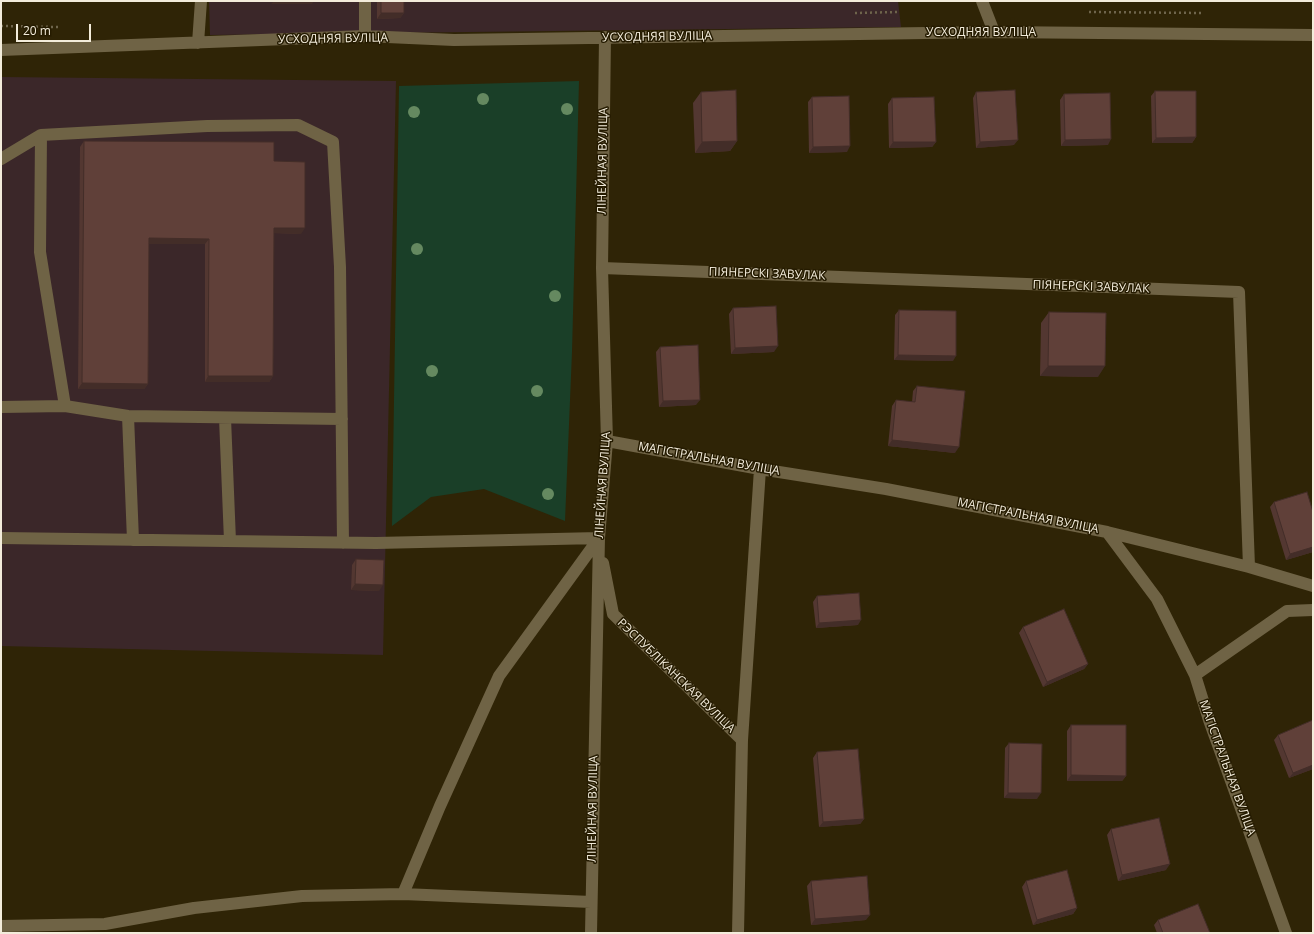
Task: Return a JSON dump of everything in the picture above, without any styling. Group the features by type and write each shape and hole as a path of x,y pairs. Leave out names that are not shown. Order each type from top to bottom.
{"street":[{"path":"198,43 201,1"},
{"path":"365,1 365,36"},
{"path":"982,1 994,32"},
{"name":"УСХОДНЯЯ ВУЛІЦА","path":"1,50 365,36 454,40 994,32 1313,35"},
{"name":"ЛІНЕЙНАЯ ВУЛІЦА","path":"591,933 599,538 607,441 602,268 605,37"},
{"path":"1,159 41,135 207,126 298,125 333,142 340,267 344,542"},
{"path":"41,135 40,252 65,406"},
{"name":"ПІЯНЕРСКІ ЗАВУЛАК","path":"602,268 1239,292 1249,567"},
{"path":"1,407 65,406 128,416 342,419"},
{"path":"128,416 133,540"},
{"path":"225,418 230,541"},
{"name":"МАГІСТРАЛЬНАЯ ВУЛІЦА","path":"607,441 760,469 886,489 1107,532 1157,599 1195,675 1209,720 1286,933"},
{"path":"742,740 760,469"},
{"path":"1107,532 1249,567 1313,586"},
{"path":"1,538 344,542 599,538"},
{"path":"403,894 440,806 500,676 599,538"},
{"name":"РЭСПУБЛІКАНСКАЯ ВУЛІЦА","path":"599,538 613,614 742,740 738,933"},
{"path":"1195,675 1287,611 1313,610"},
{"path":"1,926 105,924 194,908 302,896 403,894 591,902"}],"shaded area":[{"path":"209,1 898,1 901,27 210,35"},
{"path":"1,77 396,81 383,655 1,646"}],"green space":[{"path":"579,81 572,352 565,521 484,489 431,497 392,526 399,86"}],"building":[{"path":"381,1 404,1 404,13 381,13"},
{"path":"736,90 737,141 702,142 701,92"},
{"path":"1015,90 1018,140 980,142 976,92"},
{"path":"1155,91 1196,91 1196,137 1156,138"},
{"path":"1110,93 1111,139 1065,140 1064,94"},
{"path":"849,96 850,146 813,147 812,97"},
{"path":"934,97 936,142 893,142 892,98"},
{"path":"84,141 274,142 274,161 305,162 305,228 274,228 273,376 208,376 209,239 149,238 148,384 82,383"},
{"path":"776,306 778,346 735,348 733,308"},
{"path":"899,310 956,311 956,356 898,355"},
{"path":"1049,312 1106,313 1105,366 1048,366"},
{"path":"698,345 700,400 663,401 660,347"},
{"path":"917,386 965,391 959,447 892,440 896,400 915,402"},
{"path":"1307,492 1313,512 1313,547 1290,554 1274,502"},
{"path":"356,559 384,560 383,585 355,584"},
{"path":"859,593 861,620 819,623 817,596"},
{"path":"1064,609 1088,664 1047,682 1023,627"},
{"path":"1313,720 1313,765 1293,773 1278,735"},
{"path":"1071,725 1126,725 1126,776 1071,775"},
{"path":"1009,743 1042,744 1041,793 1008,793"},
{"path":"858,749 864,819 823,822 817,752"},
{"path":"1159,818 1170,864 1122,875 1111,829"},
{"path":"1067,870 1077,908 1037,920 1026,881"},
{"path":"867,876 870,915 815,919 811,881"},
{"path":"1198,904 1210,933 1163,933 1158,920"}]}
